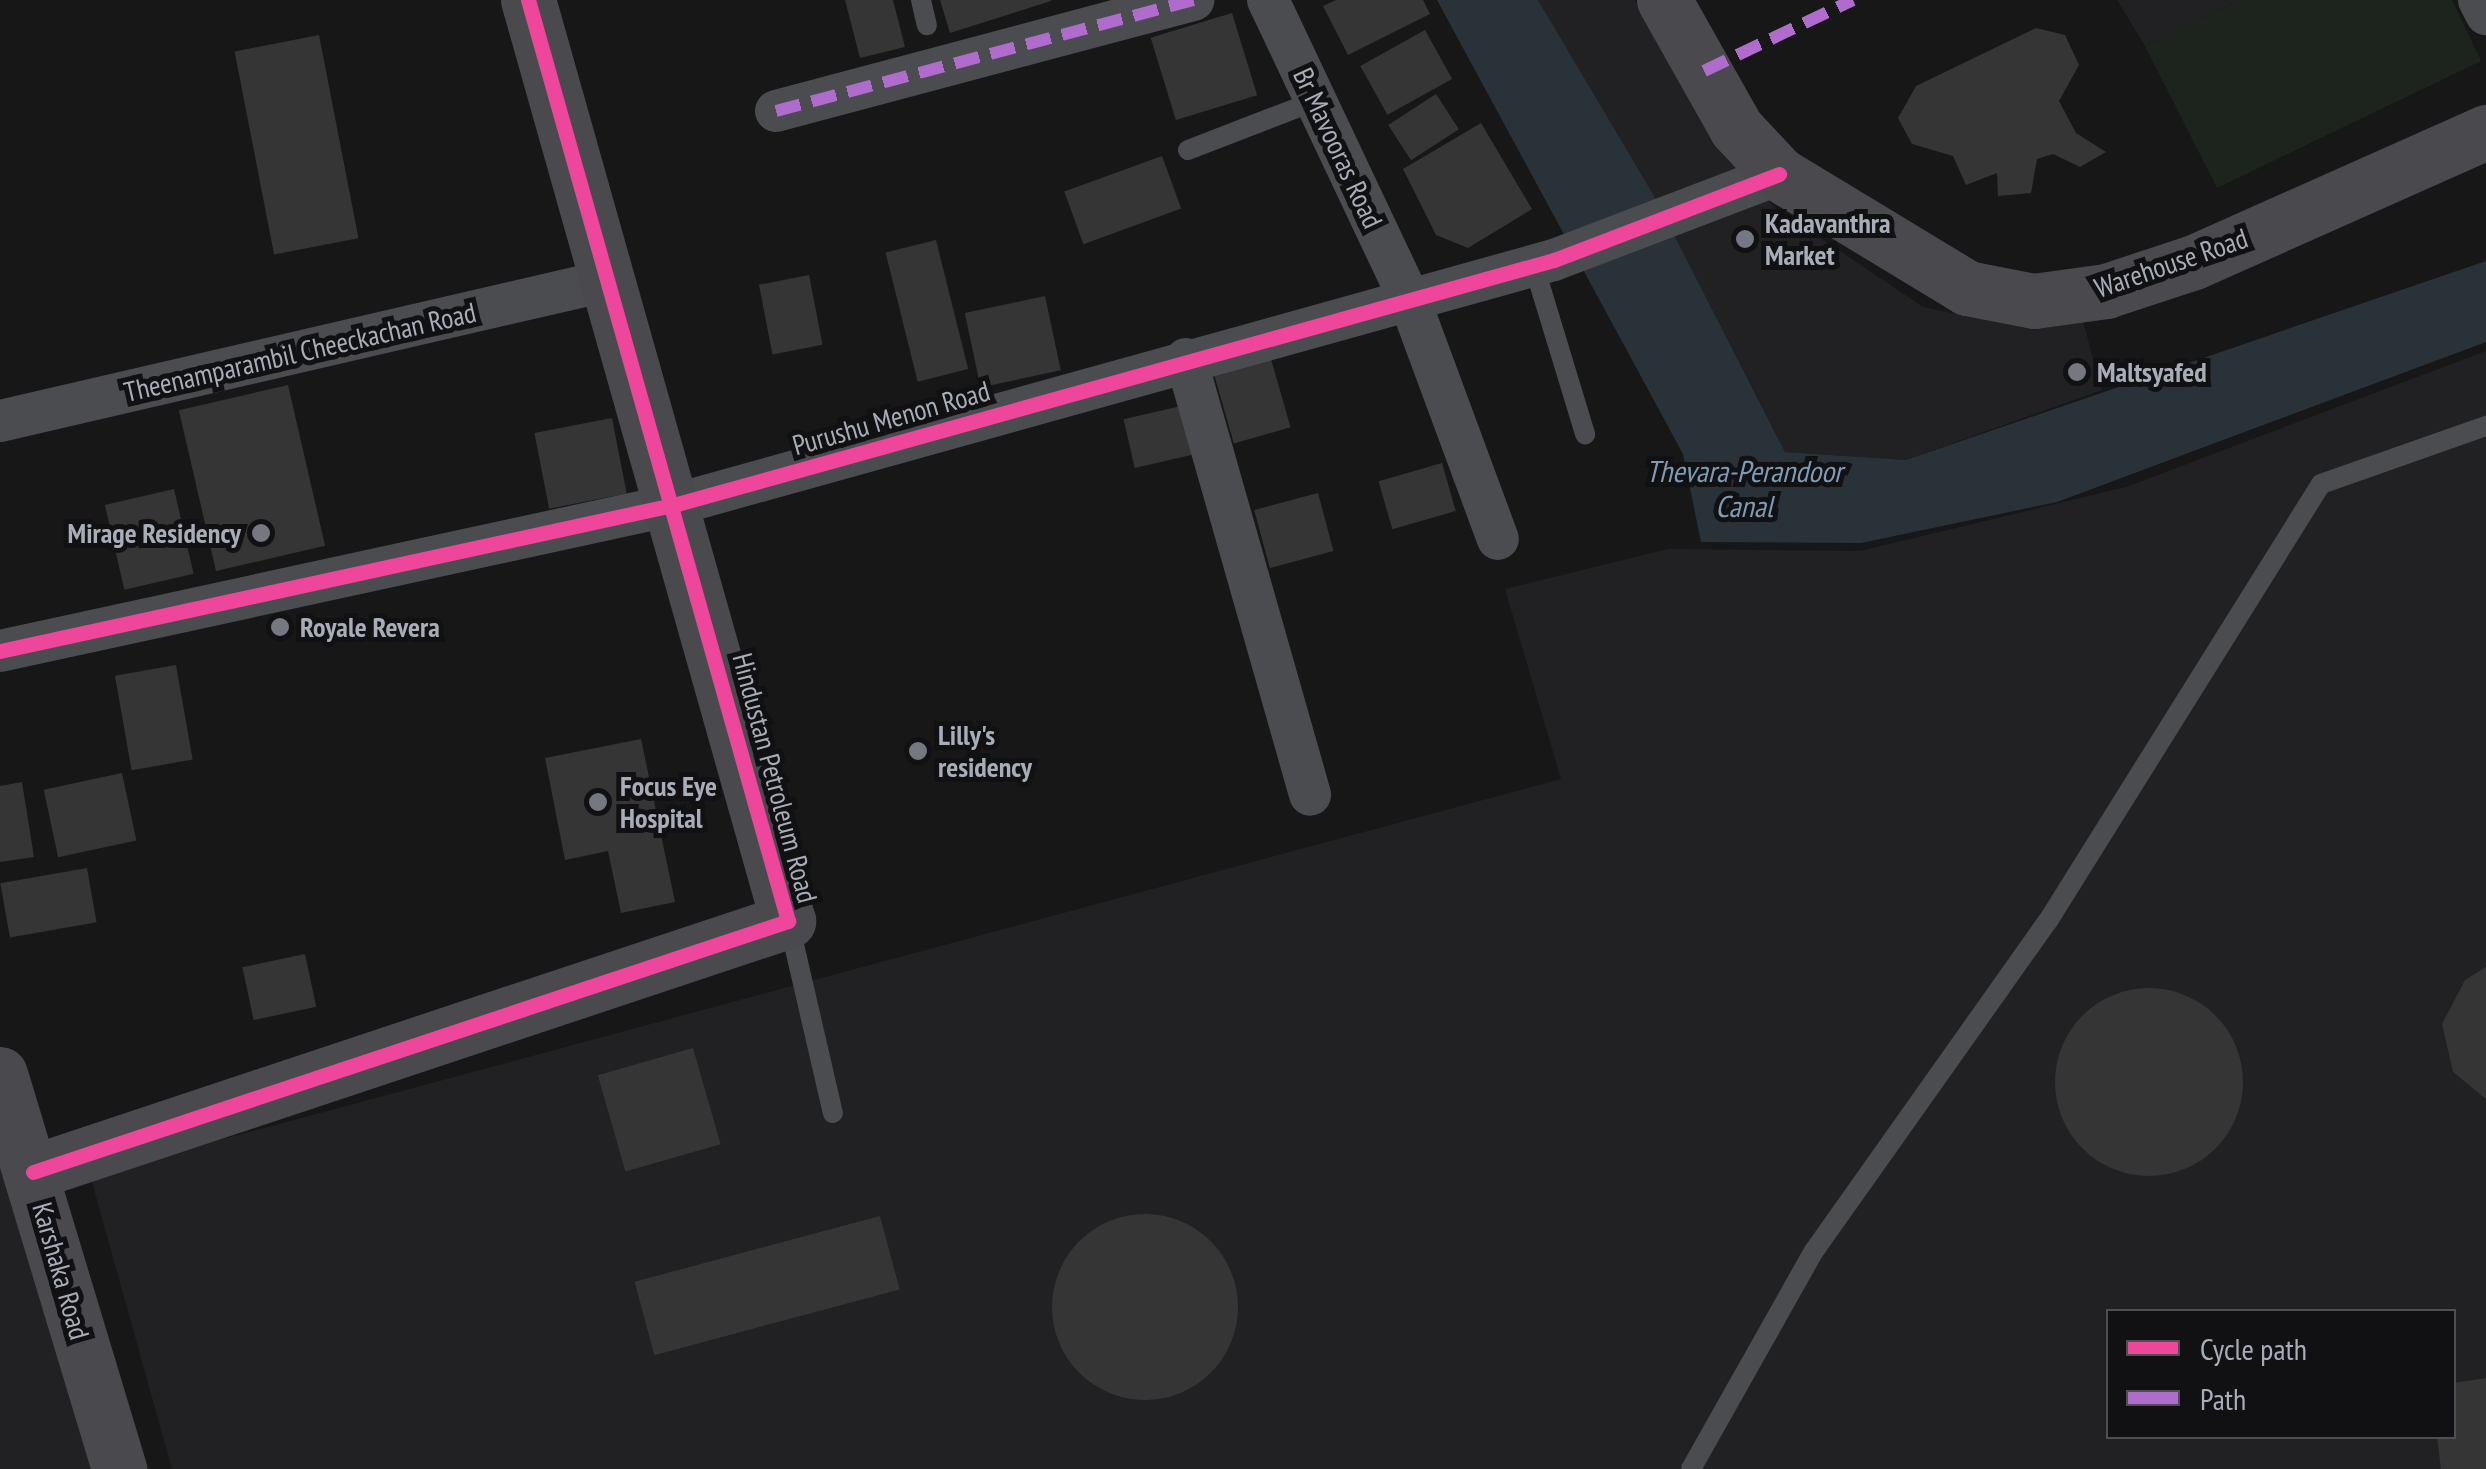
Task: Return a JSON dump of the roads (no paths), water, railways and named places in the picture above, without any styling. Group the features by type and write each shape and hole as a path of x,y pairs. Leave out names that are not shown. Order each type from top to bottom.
{"street":[{"name":"Hindustan Petroleum Road","path":"33,1172 788,921 677,504 601,282 528,0"},
{"path":"776,112 1194,0"},
{"name":"Br Mavooras Road","path":"1268,0 1408,296 1498,539"},
{"name":"Warehouse Road","path":"1664,0 1736,128 1779,174 1967,288 2034,300 2106,290 2194,262 2486,132"},
{"path":"2479,0 2486,14"},
{"name":"Purushu Menon Road","path":"0,651 677,504 1408,296 1544,263 1779,174"},
{"name":"Theenamparambil Cheeckachan Road","path":"0,422 601,282"},
{"path":"1186,360 1310,794"},
{"name":"Karshaka Road","path":"0,1074 33,1172 120,1469"}],"lane":[{"path":"921,0 927,25"},
{"path":"1188,150 1315,101"},
{"path":"1544,263 1584,434"},
{"path":"1691,1469 1814,1251 2048,921 2321,484 2486,426"},
{"path":"788,921 834,1113"}],"water":[{"name":"Thevara-Perandoor Canal","path":"1437,0 1538,0 1653,194 1785,452 1906,460 2486,261 2486,342 2057,502 1861,543 1701,542 1683,454"}],"place":[{"name":"Kadavanthra Market","path":"1745,239"},
{"name":"Maltsyafed","path":"2077,372"},
{"name":"Mirage Residency","path":"261,533"},
{"name":"Royale Revera","path":"280,627"},
{"name":"Lilly's residency","path":"918,751"},
{"name":"Focus Eye Hospital","path":"598,802"}]}
